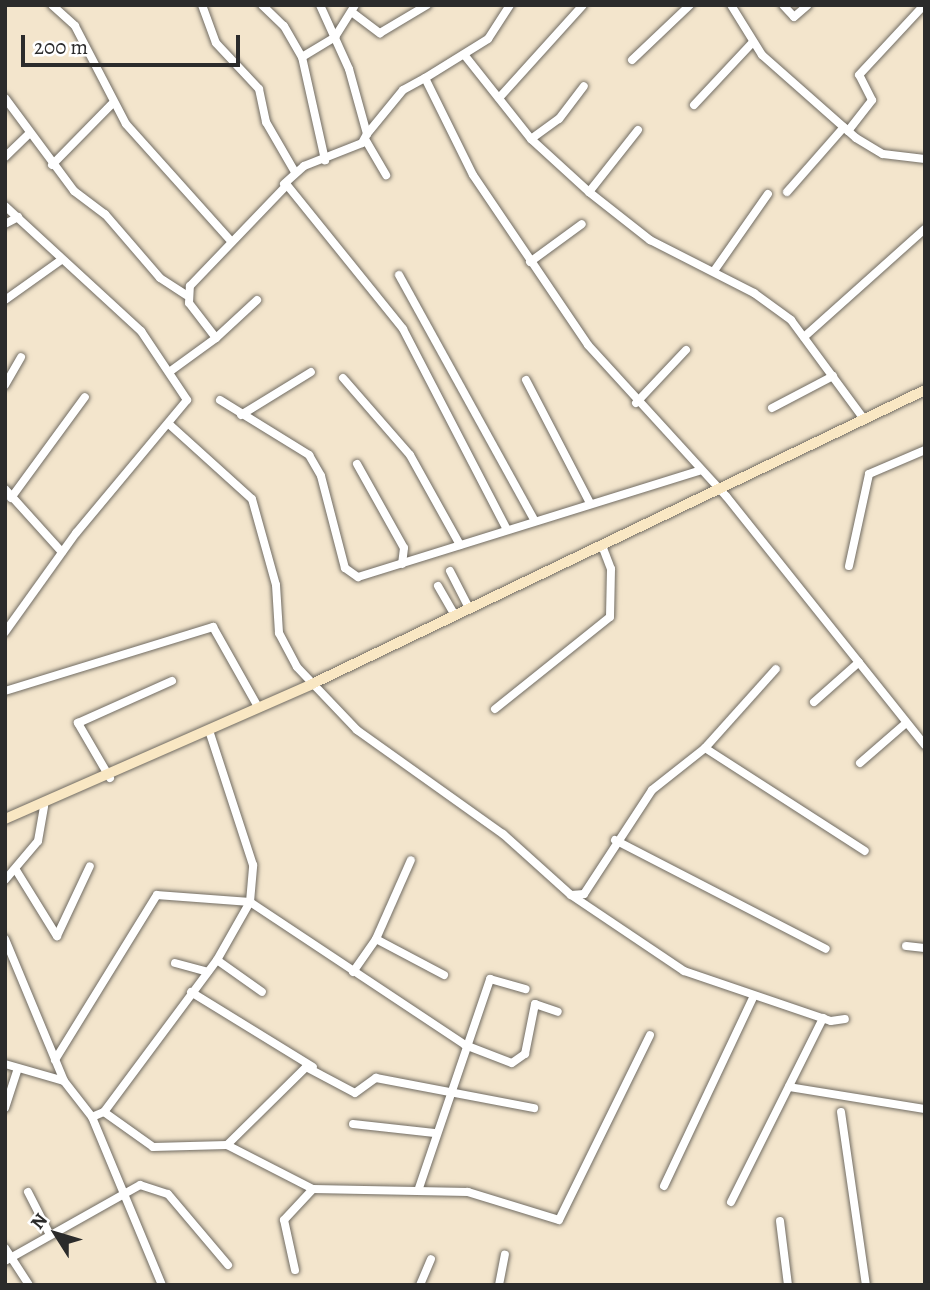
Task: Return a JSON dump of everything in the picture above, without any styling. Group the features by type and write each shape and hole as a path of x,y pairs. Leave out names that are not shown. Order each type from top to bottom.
{"street":[{"path":"52,5 80,34 112,104 231,240"},
{"path":"202,5 216,43 259,89 266,122 295,172"},
{"path":"262,5 284,26 302,57 325,160"},
{"path":"320,5 335,37 366,137 386,175"},
{"path":"302,57 335,37 354,9 380,33 427,5"},
{"path":"186,295 231,240 295,172 325,160 366,137 403,90 466,57 497,29 510,5"},
{"path":"499,98 583,5"},
{"path":"632,60 690,5"},
{"path":"731,5 753,42 846,129 883,154 925,159"},
{"path":"783,5 794,17 808,5"},
{"path":"787,192 872,100 859,75 924,5"},
{"path":"694,105 753,42"},
{"path":"466,57 531,139 589,192 650,240 754,293 804,337 864,419"},
{"path":"425,78 484,195 530,262 636,403 716,486 925,745"},
{"path":"531,139 559,119 584,86"},
{"path":"5,98 52,165 160,278 186,295 216,338"},
{"path":"52,165 112,104"},
{"path":"589,192 638,130"},
{"path":"5,157 30,133"},
{"path":"284,184 333,249 376,288 403,329 506,528"},
{"path":"714,271 768,194"},
{"path":"5,206 141,331 172,370 187,400 170,425 62,552 5,632"},
{"path":"5,224 18,218"},
{"path":"530,262 582,224"},
{"path":"804,337 925,229"},
{"path":"5,300 61,260"},
{"path":"399,275 534,520"},
{"path":"172,370 216,338 257,300"},
{"path":"636,403 686,349"},
{"path":"5,385 21,357"},
{"path":"241,415 311,372"},
{"path":"772,408 833,376"},
{"path":"343,378 410,455 460,545"},
{"path":"526,380 590,503"},
{"path":"5,819 44,807 110,778 312,684 602,545 716,486 925,390"},
{"path":"11,498 85,397"},
{"path":"220,400 317,467 350,574 358,578 506,528 699,471"},
{"path":"170,425 252,499 276,585 279,633 312,684 381,750 503,834 571,895 684,971 823,1018 845,1019"},
{"path":"849,566 869,474 925,450"},
{"path":"357,464 404,548 402,564"},
{"path":"5,489 62,552"},
{"path":"495,709 614,611 602,545"},
{"path":"450,571 469,608"},
{"path":"438,586 455,615"},
{"path":"6,690 213,627 258,707"},
{"path":"814,702 859,662"},
{"path":"571,895 584,894 615,840 652,790 705,748 776,669"},
{"path":"110,778 78,723 172,681"},
{"path":"860,763 906,723"},
{"path":"92,1117 104,1112 217,960 250,902 253,865 209,730"},
{"path":"705,748 865,851"},
{"path":"5,880 16,870 45,826 44,807"},
{"path":"615,840 826,950"},
{"path":"353,972 376,939 411,860"},
{"path":"16,870 57,936 90,866"},
{"path":"55,1060 152,896 250,902 465,1045 521,1062 535,1004 558,1012"},
{"path":"5,939 9,958 64,1081 92,1117 162,1285"},
{"path":"376,939 444,975"},
{"path":"906,946 925,948"},
{"path":"217,960 261,992"},
{"path":"175,962 208,972"},
{"path":"419,1188 447,1094 494,975 526,989"},
{"path":"191,992 355,1093 376,1078 447,1094 534,1108"},
{"path":"664,1186 754,996"},
{"path":"731,1202 823,1018"},
{"path":"104,1112 153,1147 227,1145 313,1189 358,1194 419,1188 468,1192 561,1219 650,1035"},
{"path":"5,1064 17,1070 64,1081"},
{"path":"227,1145 260,1119 299,1073 313,1067"},
{"path":"5,1108 17,1070"},
{"path":"789,1087 925,1110"},
{"path":"841,1112 866,1285"},
{"path":"353,1124 435,1132"},
{"path":"9,1259 121,1192 140,1185 168,1194 229,1265"},
{"path":"295,1270 284,1220 313,1189"},
{"path":"28,1192 50,1235"},
{"path":"780,1221 788,1285"},
{"path":"5,1248 9,1259 29,1285"},
{"path":"499,1285 505,1255"},
{"path":"420,1285 431,1259"}]}
